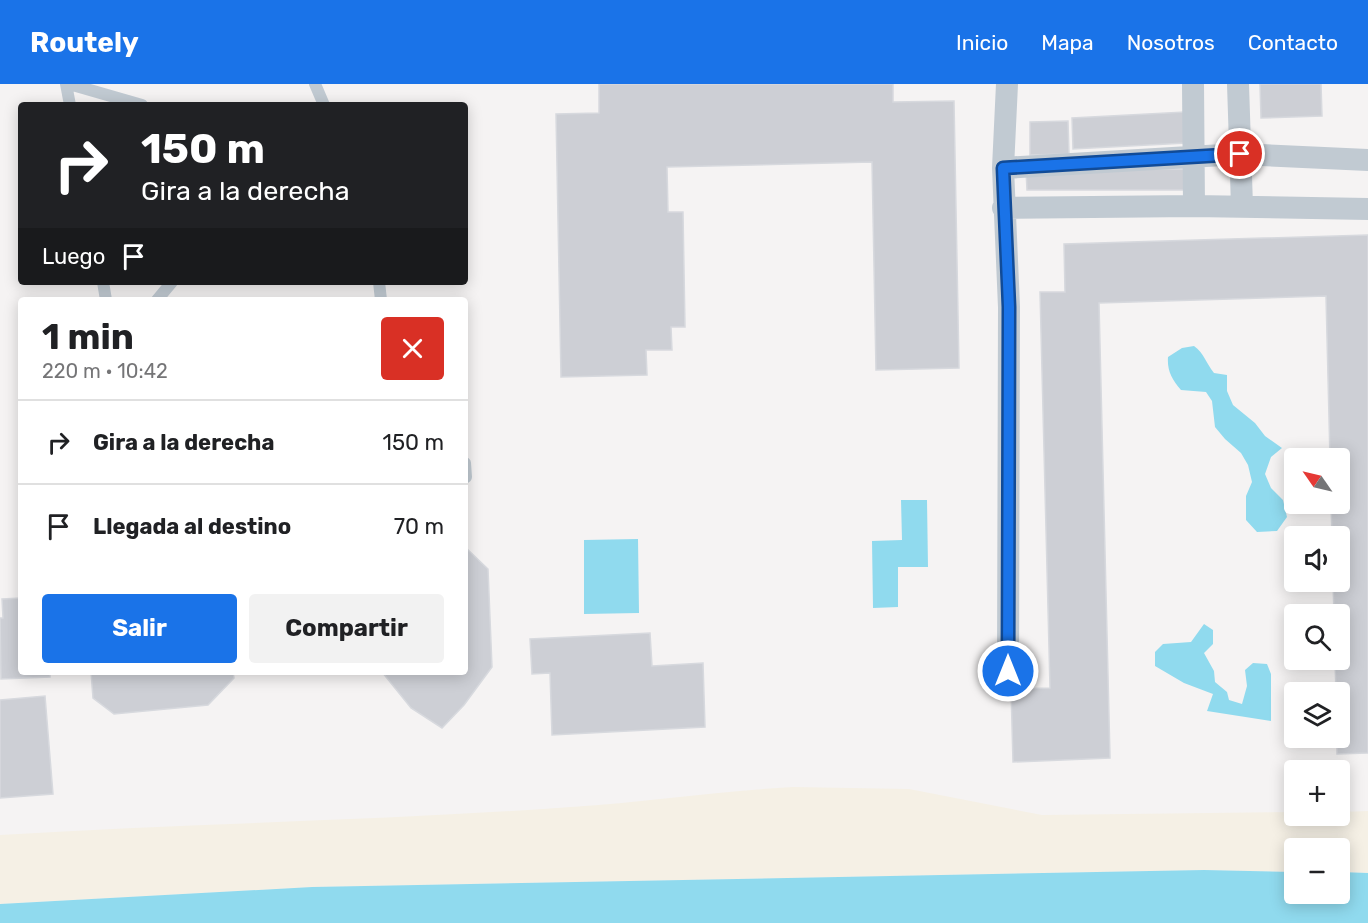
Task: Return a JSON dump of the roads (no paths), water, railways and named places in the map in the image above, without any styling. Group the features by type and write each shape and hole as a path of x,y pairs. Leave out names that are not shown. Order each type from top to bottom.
{"street":[{"path":"1007,84 1003,168 1009,307 1008,671"},
{"path":"1193,84 1194,206"},
{"path":"1238,84 1242,206"},
{"path":"1003,168 1240,154 1368,160"},
{"path":"1004,208 1242,206 1368,209"}],"lane":[{"path":"69,102 67,84 131,102"},
{"path":"315,84 323,102"},
{"path":"160,297 170,285"}],"water":[{"path":"1194,346 1203,355 1214,373 1227,375 1227,391 1233,405 1255,423 1265,436 1282,448 1271,457 1265,474 1271,488 1283,500 1284,514 1287,517 1277,531 1257,532 1246,520 1246,496 1252,482 1248,465 1241,453 1215,427 1212,401 1206,392 1181,390 1171,375 1168,357 1182,348"},
{"path":"901,500 927,500 928,567 898,567 898,607 873,608 872,541 902,540"},
{"path":"638,539 639,613 584,614 584,540"},
{"path":"1204,624 1213,630 1213,644 1204,653 1214,671 1215,682 1227,692 1229,700 1242,704 1247,686 1245,670 1253,663 1267,664 1271,674 1271,721 1207,711 1213,694 1184,683 1155,666 1155,652 1163,644 1191,642"},
{"path":"1204,870 1284,872 1284,904 1350,904 1350,872 1368,873 1368,923 0,923 0,904 312,887"}]}
